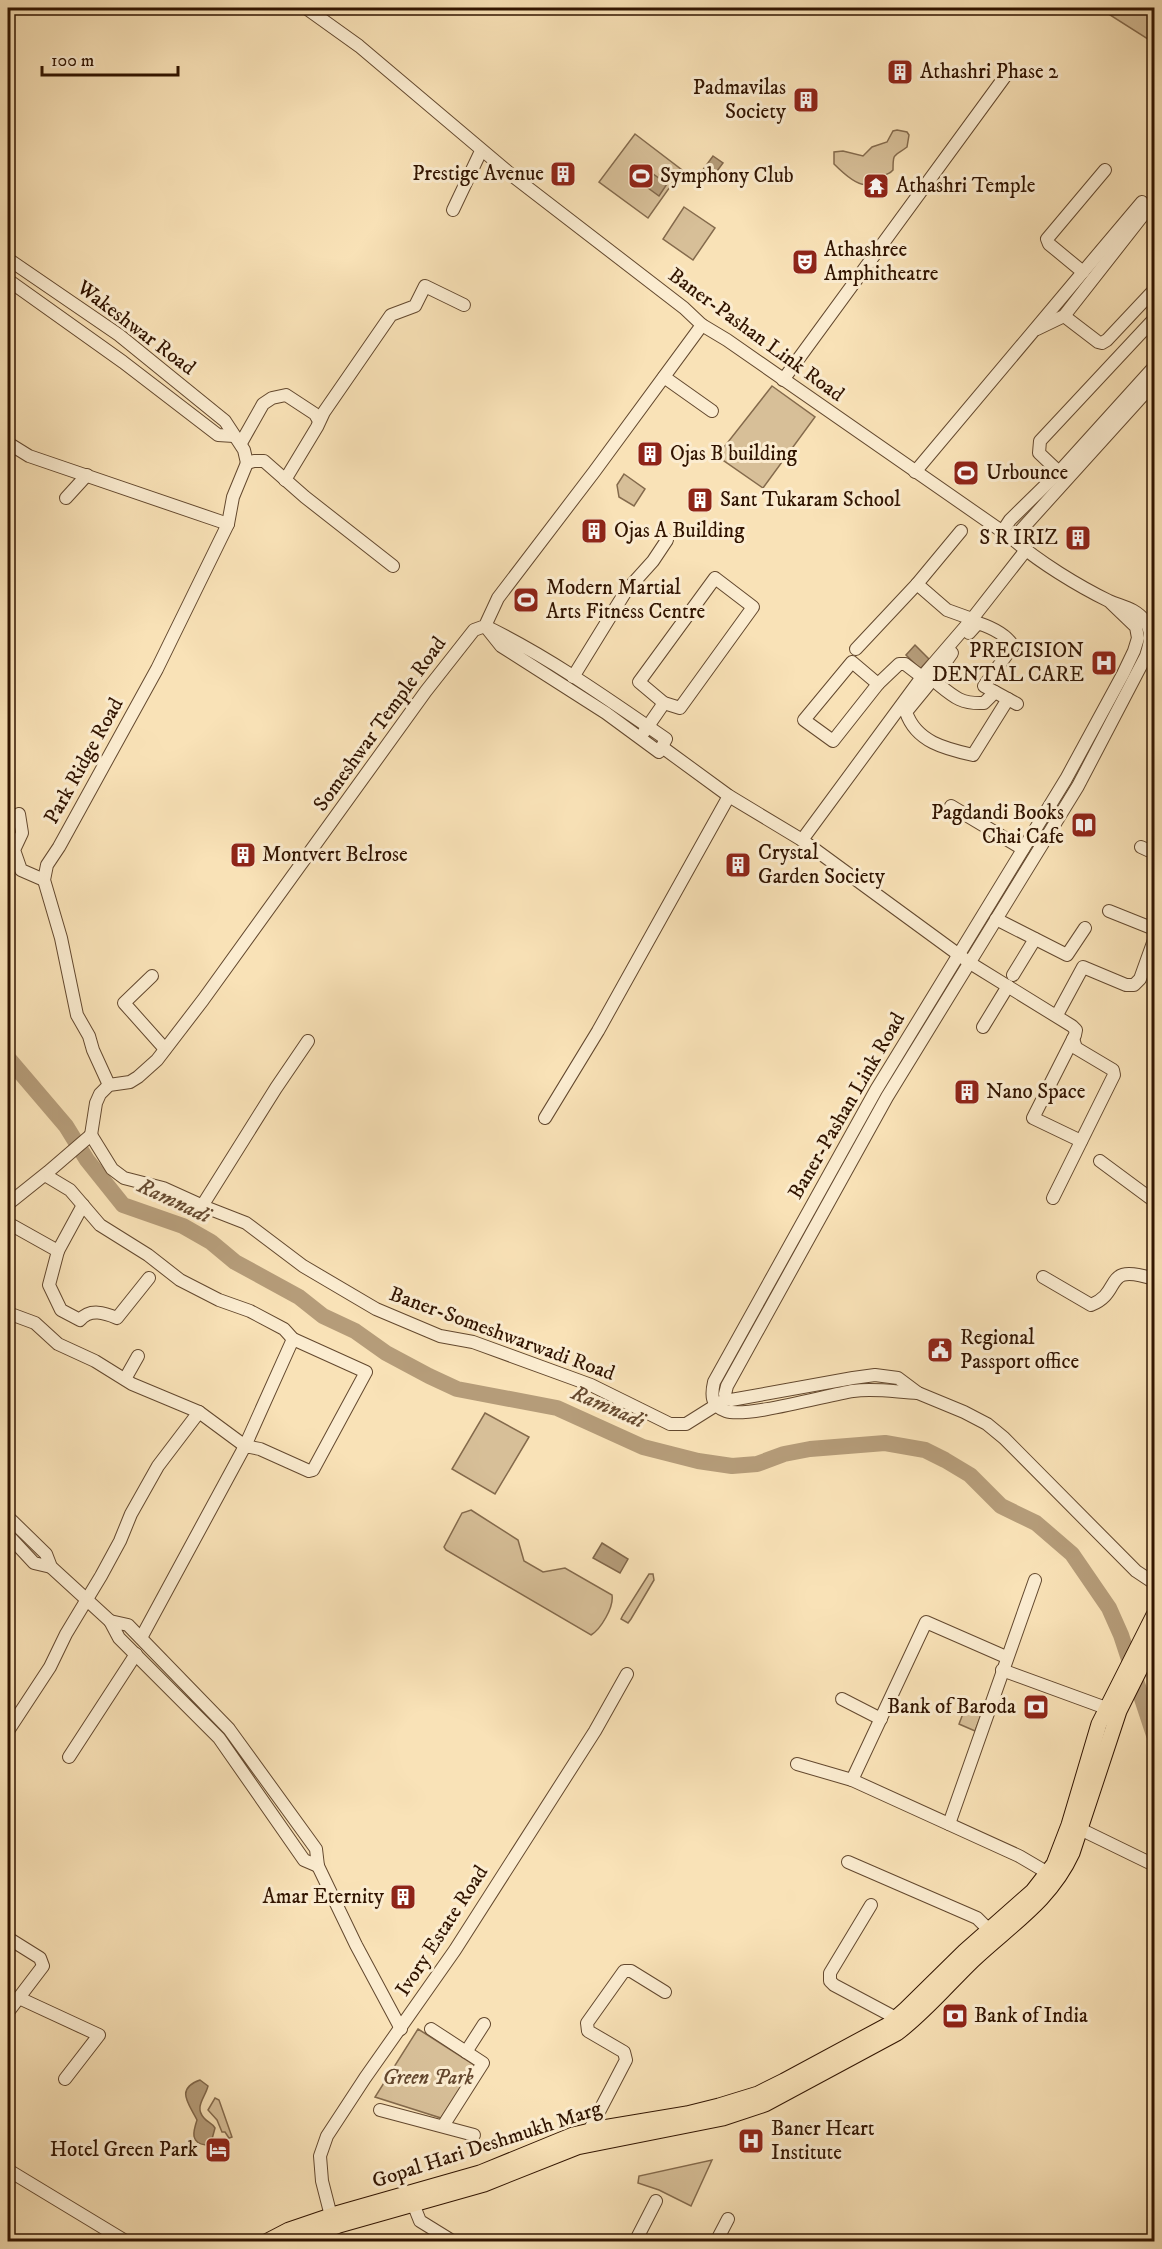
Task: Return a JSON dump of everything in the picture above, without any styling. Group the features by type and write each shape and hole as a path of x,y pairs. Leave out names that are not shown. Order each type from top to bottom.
{"main road":[{"path":"1142,1650 1155,1615"},
{"path":"1142,1650 1155,1641"},
{"name":"Gopal Hari Deshmukh Marg","path":"295,2241 339,2225 414,2206 480,2173 558,2140 589,2131 687,2114 758,2094 894,2025 989,1930 1011,1919 1048,1873 1061,1849 1099,1724 1112,1706 1142,1650"},
{"name":"Gopal Hari Deshmukh Marg","path":"266,2241 289,2230 331,2216 450,2189 484,2184 577,2147 712,2121 765,2104 894,2025 1011,1919 1053,1887 1072,1853 1080,1829 1112,1706"}],"street":[{"name":"Baner-Pashan Link Road","path":"306,8 359,46 481,151 684,308 702,325 870,439 1026,550 1110,602 1136,627 1138,638 1134,651 1066,779 876,1090 714,1382 711,1396 715,1404"},
{"path":"783,380 1009,71"},
{"path":"453,210 481,151"},
{"path":"1083,272 1049,244 1047,239 1105,170"},
{"path":"915,472 1035,329 1083,272 1148,203 1151,205 1064,316 1035,329"},
{"name":"Wakeshwar Road","path":"8,259 99,321 225,421 237,440 247,464"},
{"name":"Wakeshwar Road","path":"8,280 123,362 218,435 237,440"},
{"path":"285,480 319,421 391,315 415,306 425,286 464,305"},
{"path":"1064,316 1102,343 1155,290"},
{"path":"1059,472 1040,453 1040,441 1155,319"},
{"name":"Someshwar Temple Road","path":"109,1085 130,1082 146,1072 165,1049 203,1000 426,691 474,630 485,626 498,598 702,325"},
{"path":"123,362 135,348"},
{"path":"1002,532 1010,520 1059,472 1155,367"},
{"path":"664,377 712,411"},
{"path":"1013,539 1155,383"},
{"path":"237,440 263,404 272,398 286,395 315,414 319,421"},
{"path":"8,443 29,456 228,524"},
{"path":"247,464 254,461 264,462 393,566"},
{"name":"Park Ridge Road","path":"44,880 47,865 157,669 228,524 233,497 247,464"},
{"path":"66,498 87,475"},
{"path":"856,649 961,531"},
{"path":"573,676 626,591 668,540"},
{"path":"802,840 922,677 972,619 1026,550"},
{"path":"715,578 753,608 680,708 664,703 639,682 715,578"},
{"path":"916,584 947,610 972,619"},
{"name":"Baner-Pashan Link Road","path":"727,1399 725,1394 732,1376 887,1097 1078,786 1146,656 1150,636 1144,620 1130,607 1110,602"},
{"path":"978,623 1010,640 1013,646 984,686 994,692 1013,702 973,755 945,749 920,734 910,724 906,712 978,623"},
{"path":"485,626 573,676 666,739 660,752 606,713 501,646 485,626"},
{"path":"1134,651 1146,656"},
{"path":"878,684 852,662 804,720 833,741 878,684 899,663 905,664 922,677"},
{"path":"938,673 938,684 951,695 968,704 984,703 994,692"},
{"path":"640,739 664,703"},
{"path":"662,747 729,796 802,840 970,963 1011,980 1076,1030 1034,1118 1081,1141"},
{"path":"545,1118 603,1021 729,796"},
{"path":"951,806 1023,849"},
{"path":"8,1204 91,1135 96,1103 100,1094 109,1085 89,1036 77,1015 61,938 44,880 21,870 14,850 22,833 19,814"},
{"path":"1141,846 1155,853"},
{"path":"1109,911 1155,929"},
{"path":"996,919 1067,955 1085,928"},
{"path":"983,1027 1035,939"},
{"path":"1057,1015 1083,967 1126,985 1134,985 1140,979 1155,940"},
{"path":"152,976 124,1004 165,1049"},
{"path":"1053,1198 1114,1071 1076,1048 1073,1039"},
{"path":"202,1206 308,1041"},
{"name":"Baner-Someshwarwadi Road","path":"91,1135 112,1169 124,1178 163,1188 246,1223 303,1266 376,1309 440,1336 473,1342 591,1385 670,1424 686,1424 715,1404 727,1399"},
{"path":"1100,1161 1155,1201"},
{"path":"8,1313 35,1323 58,1344 95,1361 125,1379 199,1412 245,1446 260,1449 309,1471 313,1470 366,1372 293,1339 284,1329 250,1311 219,1300 180,1280 148,1255 100,1225 70,1190 46,1174"},
{"path":"83,1205 58,1251 49,1285 61,1310 80,1320 84,1316 98,1312 117,1318 149,1278"},
{"path":"8,1223 58,1251"},
{"path":"1043,1276 1091,1305 1105,1295 1121,1275 1129,1272 1155,1279"},
{"path":"141,1638 245,1446 293,1339"},
{"path":"125,1379 138,1356"},
{"path":"727,1399 739,1399 875,1375 898,1378 918,1393 964,1412 996,1431 1136,1571 1146,1580 1155,1583"},
{"path":"715,1404 728,1412 739,1413 855,1391 875,1389 918,1393"},
{"path":"8,1731 50,1667 66,1634 120,1541 130,1514 158,1466 199,1412"},
{"path":"8,1517 46,1554 51,1567 110,1622 119,1638 219,1738 304,1860 318,1866"},
{"path":"8,1535 34,1563 51,1567"},
{"path":"949,1824 1035,1580"},
{"path":"110,1622 128,1625 229,1729 316,1849 318,1866 351,1936 401,2029"},
{"path":"852,1780 927,1622 1006,1657"},
{"path":"69,1757 135,1654"},
{"path":"1002,1671 1112,1706"},
{"name":"Ivory Estate Road","path":"331,2216 322,2181 320,2156 327,2136 455,1950 589,1741 627,1674"},
{"path":"842,1699 881,1719"},
{"path":"797,1764 852,1780 1019,1856 1048,1873"},
{"path":"1080,1829 1155,1865"},
{"path":"848,1862 977,1918 989,1930"},
{"path":"871,1905 830,1973 830,1981 834,1986 894,2025"},
{"path":"8,1938 43,1962 42,1969 8,2012"},
{"path":"589,2131 626,2060 624,2052 588,2031 587,2023 624,1971 631,1971 665,1992"},
{"path":"19,1998 99,2035 65,2079"},
{"path":"466,2052 484,2024"},
{"path":"431,2029 483,2063 443,2126"},
{"path":"380,2110 474,2135"},
{"path":"8,2169 127,2241"},
{"path":"635,2241 656,2201"},
{"path":"414,2206 420,2221 454,2241"},
{"path":"716,2241 728,2219"}],"green space":[{"path":"1099,8 1154,8 1154,43"},
{"path":"893,131 907,132 909,135 907,147 895,156 893,170 889,174 864,185 849,178 834,164 834,152 843,151 863,156 872,147 887,142"},
{"name":"Symphony Club","path":"635,134 682,170 648,218 599,182"},
{"path":"684,207 715,228 693,260 663,239"},
{"path":"772,386 815,417 763,488 717,456"},
{"path":"624,474 645,489 634,506 619,497 617,485"},
{"path":"485,1413 529,1437 495,1494 452,1469"},
{"path":"471,1510 518,1540 524,1561 543,1572 565,1568 612,1595 609,1611 595,1632 591,1635 446,1550 444,1547 462,1513"},
{"path":"649,1574 653,1574 654,1580 628,1623 621,1619"},
{"path":"967,1703 983,1710 975,1731 959,1724"},
{"name":"Green Park","path":"418,2029 476,2066 441,2118 375,2097"},
{"path":"215,2098 219,2100 232,2137 229,2138 225,2132 222,2132 217,2120 208,2110"},
{"path":"712,2160 691,2206 659,2190 638,2183 639,2176"}],"shaded area":[{"path":"713,156 723,163 709,182 699,175"},
{"path":"642,166 667,184 659,196 633,177"},
{"path":"915,645 929,659 920,669 906,655"},
{"path":"602,1543 628,1559 620,1573 593,1558"},
{"path":"200,2080 208,2086 200,2106 201,2114 215,2128 212,2139 206,2145 195,2139 197,2120 186,2098 188,2088"}],"waterway":[{"name":"Ramnadi","path":"8,1058 66,1126 87,1160 123,1205 183,1226 211,1242 235,1262 299,1297 323,1316 355,1331 386,1353 457,1389 557,1408 643,1447 698,1461 732,1466 757,1464 784,1454 810,1449 885,1443 925,1450 945,1460 970,1475 1001,1506 1036,1523 1072,1554 1109,1608 1121,1635 1154,1735"}],"place":[{"name":"Athashri Phase 2","path":"900,72"},
{"name":"Padmavilas Society","path":"806,100"},
{"name":"Prestige Avenue","path":"563,174"},
{"name":"Symphony Club","path":"641,176"},
{"name":"Athashri Temple","path":"876,186"},
{"name":"Athashree Amphitheatre","path":"805,262"},
{"name":"Ojas B building","path":"650,454"},
{"name":"Urbounce","path":"966,473"},
{"name":"Sant Tukaram School","path":"700,500"},
{"name":"Ojas A Building","path":"594,531"},
{"name":"S R IRIZ","path":"1078,538"},
{"name":"Modern Martial Arts Fitness Centre","path":"526,600"},
{"name":"PRECISION DENTAL CARE","path":"1104,663"},
{"name":"Pagdandi Books Chai Cafe","path":"1084,825"},
{"name":"Montvert Belrose","path":"243,855"},
{"name":"Crystal Garden Society","path":"738,865"},
{"name":"Nano Space","path":"967,1092"},
{"name":"Regional Passport office","path":"940,1350"},
{"name":"Bank of Baroda","path":"1036,1707"},
{"name":"Amar Eternity","path":"403,1897"},
{"name":"Bank of India","path":"955,2016"},
{"name":"Baner Heart Institute","path":"751,2141"},
{"name":"Hotel Green Park","path":"218,2150"}]}
